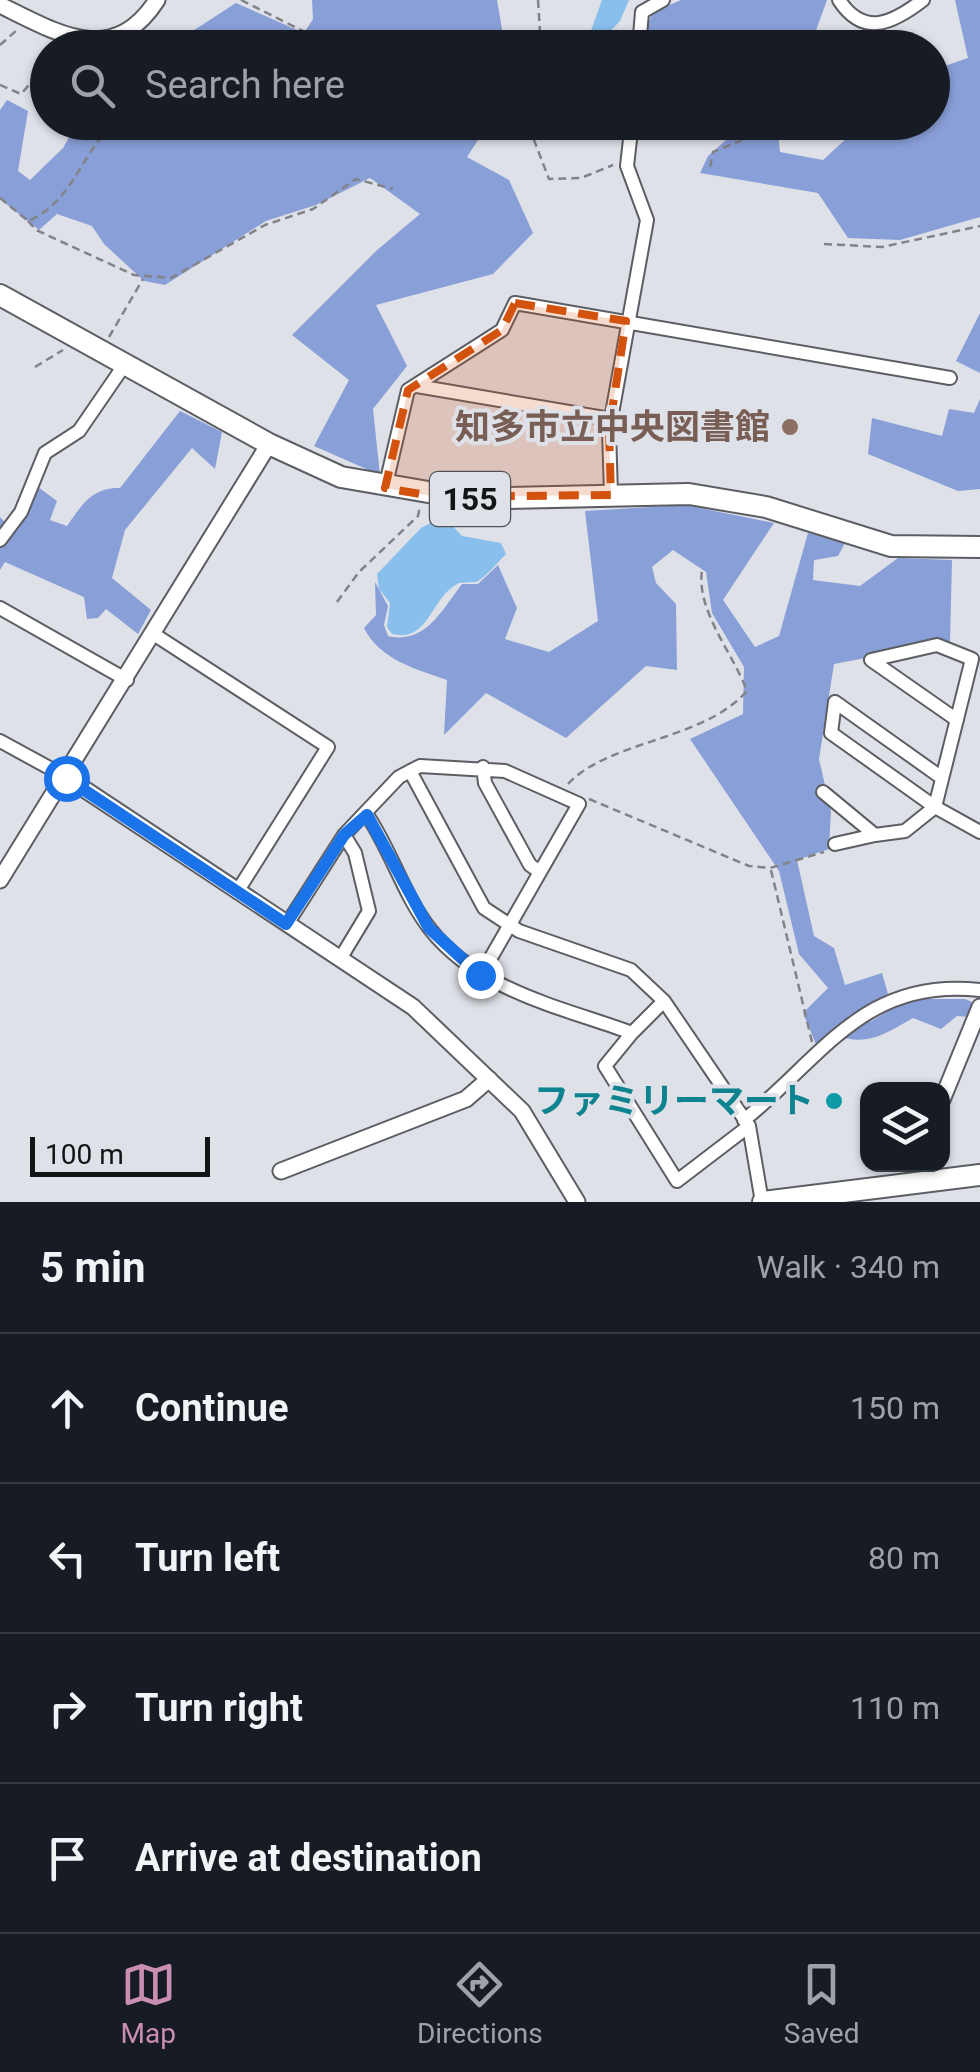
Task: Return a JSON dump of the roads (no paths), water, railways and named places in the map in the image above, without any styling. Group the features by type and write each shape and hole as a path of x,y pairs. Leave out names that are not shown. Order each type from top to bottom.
{"main road":[{"name":"155","path":"0,294 269,444 341,477 422,494 516,500 611,495 727,498 891,546 980,548"},
{"path":"763,1202 918,1174 980,1175"}],"street":[{"path":"133,30 157,0"},
{"path":"640,30 642,12 663,0"},
{"path":"839,0 856,20 876,25 895,21 923,0"},
{"path":"0,5 60,30"},
{"path":"611,495 610,420 647,220 626,166 630,140"},
{"path":"385,488 408,390 502,330 515,303 950,378"},
{"path":"0,540 21,512 46,453 79,431 126,364"},
{"path":"417,386 610,420"},
{"path":"0,880 127,680 269,444"},
{"path":"0,608 127,680"},
{"path":"152,634 328,747 237,892"},
{"path":"835,844 905,831 935,807 957,720 972,659 937,645 871,660 957,720"},
{"path":"942,778 835,702 831,732 935,807 980,832"},
{"path":"0,741 66,778 413,1007 522,1112 577,1202"},
{"path":"286,924 344,835 410,771 435,764 505,770 579,804 480,975"},
{"path":"484,767 485,783 530,865 540,872"},
{"path":"410,771 484,908 508,925 630,970 664,1001 747,1123 763,1202"},
{"path":"824,792 875,835"},
{"path":"367,815 429,928 480,975 632,1034"},
{"path":"340,959 369,911 355,853 344,835"},
{"path":"664,1001 605,1066 677,1182 747,1123 848,1026 892,998 980,990"},
{"path":"949,1082 980,1006"},
{"path":"281,1171 466,1099 489,1079"}],"place":[{"name":"知多市立中央図書館","path":"790,427"},
{"name":"ファミリーマート","path":"834,1101"}]}
